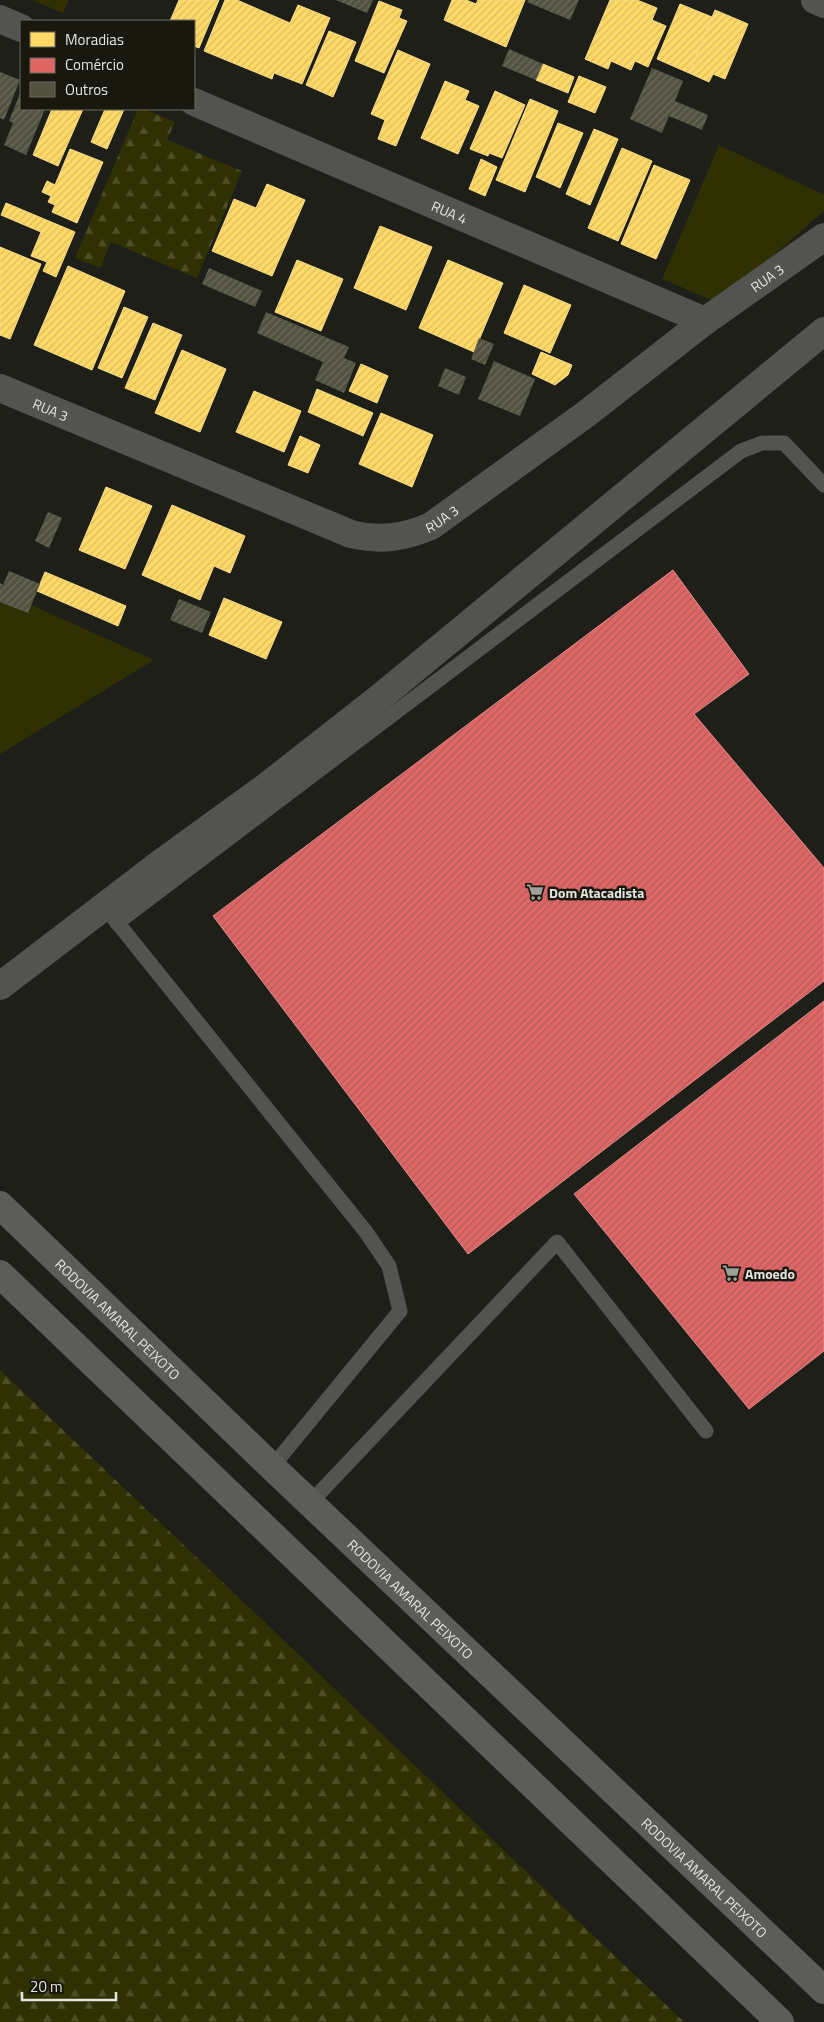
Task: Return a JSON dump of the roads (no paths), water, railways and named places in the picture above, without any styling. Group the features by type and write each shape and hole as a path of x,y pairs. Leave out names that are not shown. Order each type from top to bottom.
{"highway":[{"name":"RODOVIA AMARAL PEIXOTO","path":"0,1205 272,1467 824,1990"},
{"path":"0,1274 780,2022"}],"street":[{"path":"815,0 824,4"},
{"path":"0,19 20,28"},
{"name":"RUA 4","path":"195,102 705,321"},
{"name":"RUA 3","path":"0,388 351,534 384,539 407,536 430,526 586,414 705,321 824,237"},
{"path":"0,986 111,915 267,786 378,699 824,331"}],"lane":[{"path":"272,1467 400,1310 389,1266 360,1224 111,915 741,451 762,443 784,443 824,485"},
{"path":"310,1503 557,1242 706,1431"}],"place":[{"name":"Dom Atacadista","path":"535,892"},
{"name":"Amoedo","path":"731,1273"}]}
